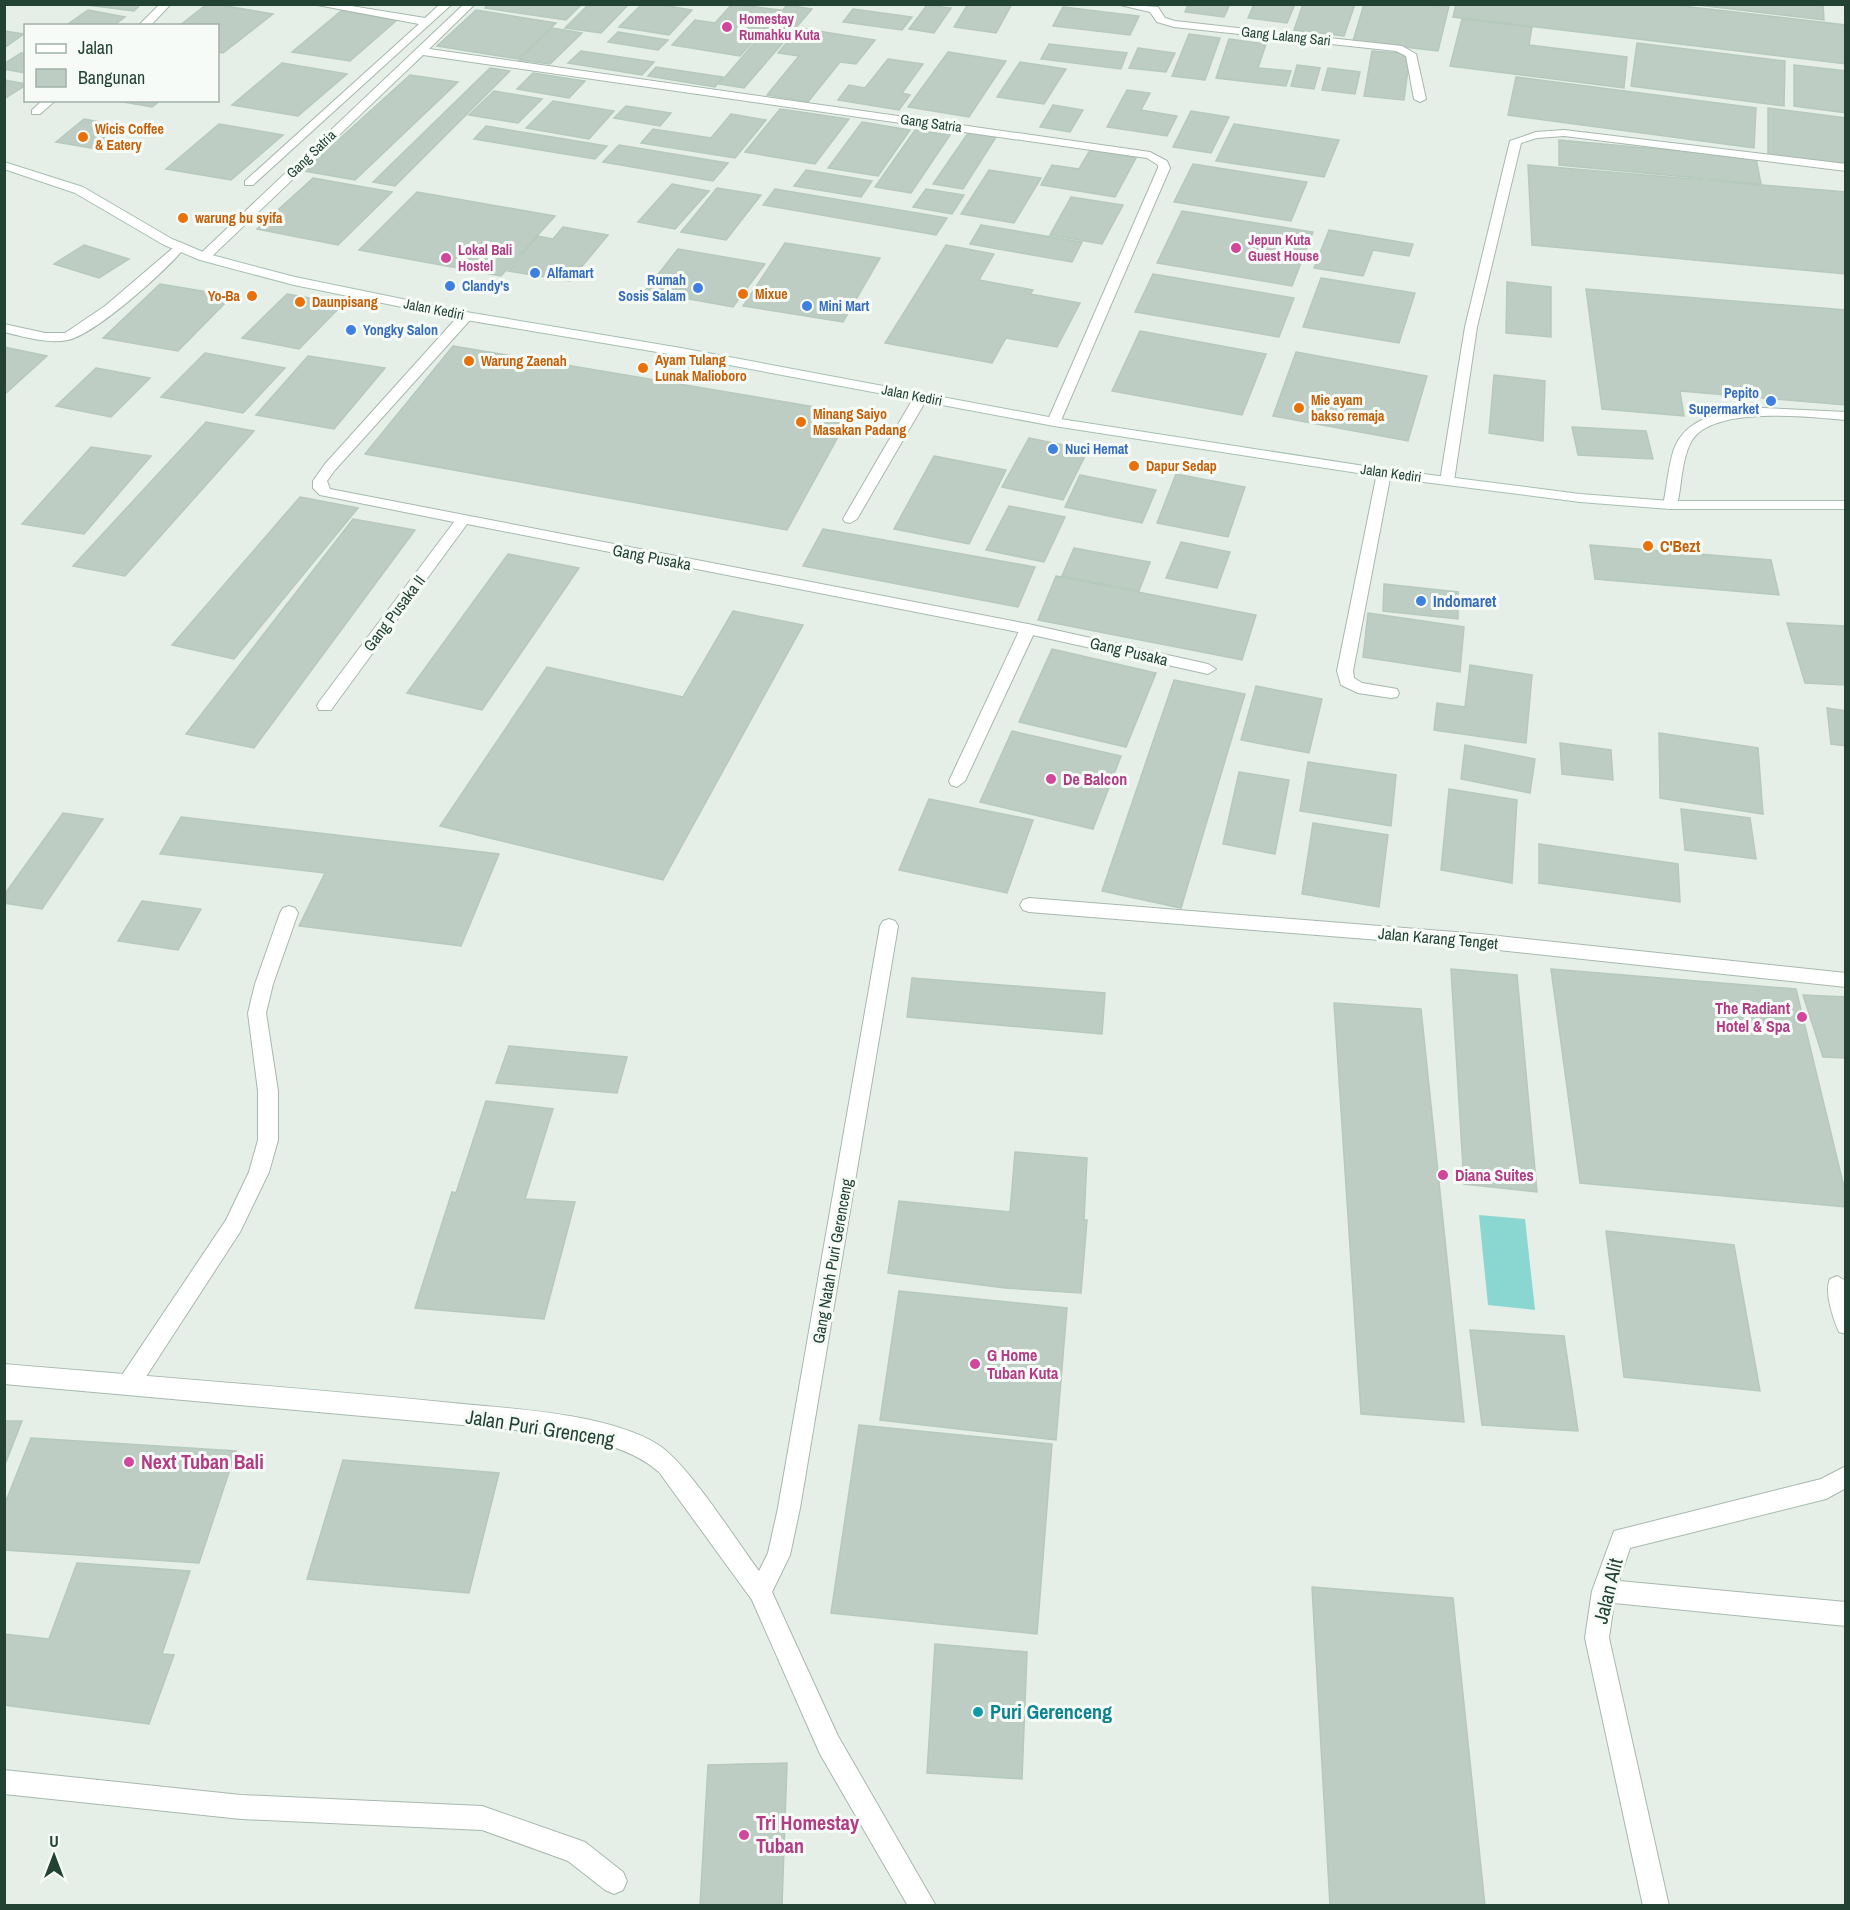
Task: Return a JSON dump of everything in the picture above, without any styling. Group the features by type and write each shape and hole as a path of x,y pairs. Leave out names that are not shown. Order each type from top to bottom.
{"street":[{"path":"145,24 166,4"},
{"path":"317,4 429,22"},
{"path":"249,183 447,4"},
{"name":"Gang Satria","path":"204,257 470,4"},
{"name":"Gang Lalang Sari","path":"1121,4 1154,9 1161,20 1174,24 1398,48 1411,54 1420,99"},
{"name":"Gang Satria","path":"419,51 1138,153 1159,159 1164,168 1054,422"},
{"path":"36,112 48,102"},
{"path":"1447,481 1471,327 1516,141 1536,135 1564,132 1845,168"},
{"name":"Jalan Kediri","path":"4,165 79,190 204,257 294,281 466,316 1054,422 1384,473 1580,498 1670,505 1845,505"},
{"path":"4,328 52,338 68,336 83,328 116,302 180,246"},
{"name":"Gang Pusaka","path":"466,316 330,467 320,484 325,492 462,521 1028,629 1208,669"},
{"path":"850,519 921,397"},
{"path":"1670,505 1684,445 1695,430 1708,422 1744,415 1772,413 1845,416"},
{"path":"1384,473 1345,670 1347,681 1358,688 1391,693"},
{"name":"Gang Pusaka II","path":"325,706 462,521"},
{"path":"957,782 1028,629"},
{"name":"Jalan Karang Tenget","path":"1029,905 1480,941 1845,980"},
{"path":"128,1385 233,1226 259,1172 268,1140 268,1091 257,1012 264,984 289,914"},
{"name":"Gang Natah Puri Gerenceng","path":"760,1592 779,1555 789,1508 889,926"},
{"path":"1836,1285 1845,1325"},
{"name":"Jalan Puri Grenceng","path":"4,1374 357,1404 524,1421 633,1444 654,1453 668,1465 760,1592 829,1745 923,1905"},
{"name":"Jalan Alit","path":"1656,1905 1597,1638 1604,1591 1622,1539 1826,1488 1845,1476"},
{"path":"1604,1591 1845,1614"},
{"path":"4,1782 241,1807 482,1818 576,1851 614,1881"}],"water":[{"path":"1479,1215 1525,1219 1535,1310 1488,1305"}],"building":[{"path":"79,4 141,4 134,11"},
{"path":"207,4 273,14 223,53 219,52 219,24 182,24"},
{"path":"488,4 582,4 566,20 485,8"},
{"path":"589,4 629,4 601,33 565,28"},
{"path":"642,4 692,10 669,35 619,27"},
{"name":"Homestay Rumahku Kuta","path":"732,4 781,10 740,56 672,45 695,20 715,23"},
{"path":"968,4 1012,4 996,33 954,27"},
{"path":"1188,4 1230,4 1224,17 1185,12"},
{"path":"1254,4 1295,4 1287,23 1248,18"},
{"path":"1303,4 1355,4 1344,36 1294,30"},
{"path":"1364,4 1449,6 1438,51 1353,41"},
{"path":"1456,4 1665,4 1846,25 1846,64 1453,17"},
{"path":"1689,4 1823,4 1824,20"},
{"path":"787,5 812,9 744,88 719,84"},
{"path":"927,5 951,8 934,33 909,29"},
{"path":"1063,7 1139,16 1130,35 1053,26"},
{"path":"853,9 912,17 902,30 843,22"},
{"path":"88,10 125,17 116,24 68,24"},
{"path":"476,10 556,23 518,59 437,46"},
{"path":"341,11 397,20 350,61 292,52"},
{"path":"1462,19 1532,27 1529,45 1627,57 1624,88 1450,66"},
{"path":"552,28 582,33 550,64 519,60"},
{"path":"799,28 875,40 856,64 840,62 808,102 767,95 799,56 778,53"},
{"path":"4,31 24,34 4,48"},
{"path":"618,32 668,40 658,50 608,42"},
{"path":"1189,34 1220,38 1205,80 1172,76"},
{"path":"1229,39 1266,44 1258,68 1291,71 1286,86 1216,78"},
{"path":"1637,43 1785,61 1784,106 1631,86"},
{"path":"1049,44 1127,53 1121,69 1041,59"},
{"path":"1138,48 1175,53 1166,72 1129,68"},
{"path":"581,51 654,62 642,75 568,63"},
{"path":"1372,51 1410,54 1404,100 1364,96"},
{"path":"948,52 1006,61 969,117 908,107"},
{"path":"24,53 24,73 4,69 4,64"},
{"path":"888,59 923,64 902,93 910,95 899,110 838,100 849,85 865,88"},
{"path":"1020,62 1066,69 1044,104 997,97"},
{"path":"282,63 347,74 298,116 232,105"},
{"path":"1297,65 1320,68 1314,89 1291,86"},
{"path":"1794,65 1846,71 1846,113 1794,106"},
{"path":"656,67 723,77 715,87 648,76"},
{"path":"490,68 510,71 395,186 373,182"},
{"path":"1328,68 1360,72 1355,94 1322,90"},
{"path":"533,73 585,81 569,98 517,89"},
{"path":"410,75 458,82 355,180 304,171"},
{"path":"1516,77 1756,108 1754,148 1508,115"},
{"path":"4,80 24,84 24,86 4,99"},
{"path":"1127,90 1150,93 1141,110 1177,116 1167,136 1107,127"},
{"path":"494,91 542,99 518,123 469,115"},
{"path":"553,101 614,111 589,139 526,128"},
{"path":"123,102 158,102 152,107"},
{"path":"1053,105 1083,110 1070,132 1040,127"},
{"path":"626,106 671,113 660,126 614,118"},
{"path":"1768,108 1846,118 1846,165 1768,155"},
{"path":"780,109 849,119 815,164 745,152"},
{"path":"1191,111 1229,117 1211,153 1173,147"},
{"path":"731,114 766,120 735,158 641,143 653,129 711,138"},
{"path":"84,119 126,127 97,149 56,142"},
{"path":"862,122 910,130 878,176 828,168"},
{"path":"219,124 283,135 231,180 166,169"},
{"path":"1234,124 1339,140 1324,177 1216,161"},
{"path":"486,126 607,146 595,159 474,139"},
{"path":"915,130 950,135 911,193 875,187"},
{"path":"968,133 996,137 963,189 933,184"},
{"path":"1559,140 1756,158 1761,184 1559,165"},
{"path":"619,145 728,163 713,181 603,162"},
{"path":"1090,150 1136,158 1115,197 1041,185 1052,165 1079,169"},
{"path":"1193,164 1307,182 1291,221 1174,202"},
{"path":"1528,165 1846,192 1846,274 1532,245"},
{"path":"806,170 872,181 861,197 794,186"},
{"path":"989,170 1041,178 1014,223 961,214"},
{"path":"313,178 392,192 338,245 257,229"},
{"path":"672,184 709,191 675,229 638,222"},
{"path":"717,188 761,195 726,240 681,232"},
{"path":"775,189 947,218 936,235 763,205"},
{"path":"926,189 964,195 952,214 913,207"},
{"path":"417,192 555,216 501,276 359,250"},
{"path":"1071,197 1123,205 1102,244 1050,235"},
{"name":"Jepun Kuta Guest House","path":"1182,211 1313,232 1292,286 1157,263"},
{"path":"981,225 1082,242 1072,262 970,244"},
{"path":"563,227 608,235 570,281 508,271 538,236 553,239"},
{"path":"1329,230 1413,244 1409,256 1373,250 1363,276 1314,268"},
{"path":"785,243 880,258 843,322 743,306"},
{"path":"84,245 129,259 99,278 54,264"},
{"path":"946,245 994,254 979,280 1033,290 1030,294 1080,303 1057,347 1006,338 992,363 885,343"},
{"path":"678,249 765,264 733,307 645,291"},
{"path":"1153,274 1294,298 1279,337 1135,312"},
{"path":"1321,278 1415,293 1399,343 1303,327"},
{"path":"1507,282 1551,287 1551,337 1506,333"},
{"path":"160,284 232,296 178,351 103,338"},
{"path":"1586,289 1846,310 1846,405 1680,391 1684,416 1602,409"},
{"path":"287,294 343,304 299,349 242,338"},
{"path":"1140,331 1266,354 1242,415 1112,391"},
{"path":"453,346 851,413 787,530 365,454"},
{"path":"4,347 47,356 6,393 4,393"},
{"path":"1296,352 1427,376 1408,441 1273,416"},
{"path":"205,353 285,368 243,413 161,397"},
{"path":"308,356 385,368 334,429 256,415"},
{"path":"96,368 150,378 111,417 56,406"},
{"path":"1494,375 1545,381 1543,441 1489,433"},
{"path":"206,422 254,431 125,576 73,566"},
{"path":"1572,427 1646,431 1653,459 1578,455"},
{"path":"1029,438 1088,450 1063,500 1002,487"},
{"path":"91,447 151,456 84,534 22,524"},
{"path":"934,456 1006,470 969,544 894,529"},
{"path":"1176,474 1245,487 1228,537 1157,523"},
{"path":"1080,475 1156,490 1142,523 1065,507"},
{"path":"300,497 358,508 234,659 172,645"},
{"path":"1009,506 1065,517 1044,562 986,550"},
{"path":"353,519 415,530 254,748 186,734"},
{"path":"823,529 1035,567 1018,607 803,566"},
{"path":"1181,542 1230,552 1217,588 1166,578"},
{"path":"1590,545 1771,560 1779,595 1595,579"},
{"path":"1074,548 1150,562 1139,591 1062,576"},
{"path":"508,554 579,568 482,710 407,693"},
{"path":"1056,576 1256,615 1242,660 1038,620"},
{"name":"Indomaret","path":"1384,584 1458,592 1458,619 1383,611"},
{"path":"733,611 803,625 663,880 440,826 547,667 683,697"},
{"path":"1368,613 1464,627 1460,672 1363,657"},
{"path":"1787,623 1845,626 1846,685 1805,683"},
{"path":"1052,649 1156,673 1126,747 1019,722"},
{"path":"1470,665 1532,675 1526,743 1434,730 1437,703 1465,707"},
{"path":"1174,680 1245,694 1181,908 1102,891"},
{"path":"1256,686 1322,699 1309,753 1241,740"},
{"path":"1827,708 1846,711 1846,746 1831,744"},
{"name":"De Balcon","path":"1012,731 1121,756 1093,829 980,802"},
{"path":"1659,733 1758,748 1763,814 1660,798"},
{"path":"1560,743 1611,750 1613,780 1562,774"},
{"path":"1465,745 1535,759 1530,793 1461,779"},
{"path":"1308,762 1396,775 1391,826 1300,811"},
{"path":"1239,772 1289,780 1275,854 1223,844"},
{"path":"1449,789 1517,800 1512,883 1441,870"},
{"path":"929,799 1033,820 1007,893 899,870"},
{"path":"1681,809 1750,818 1756,859 1685,850"},
{"path":"63,813 103,819 42,909 4,903 4,895"},
{"path":"181,817 499,854 461,946 299,926 325,873 160,854"},
{"path":"1313,823 1388,835 1379,907 1302,894"},
{"path":"1539,844 1678,864 1680,902 1539,883"},
{"path":"142,901 201,909 178,950 118,941"},
{"path":"1451,969 1517,975 1537,1192 1464,1184"},
{"path":"1551,969 1796,989 1846,1195 1846,1207 1580,1183"},
{"path":"912,978 1105,993 1102,1034 907,1017"},
{"path":"1803,995 1846,997 1846,1058 1823,1057"},
{"path":"1334,1003 1421,1009 1464,1422 1361,1414"},
{"path":"509,1046 627,1057 617,1093 496,1083"},
{"path":"486,1101 553,1109 525,1199 575,1202 544,1319 415,1308 452,1192 456,1193"},
{"path":"1015,1152 1087,1158 1084,1220 1087,1220 1081,1293 1005,1288 888,1273 899,1201 1010,1212"},
{"path":"1606,1231 1734,1245 1760,1391 1624,1377"},
{"name":"G Home Tuban Kuta","path":"899,1291 1067,1308 1056,1440 880,1420"},
{"path":"1470,1330 1564,1336 1578,1431 1482,1425"},
{"path":"4,1421 22,1421 4,1467"},
{"path":"859,1425 1052,1444 1037,1634 831,1613"},
{"path":"31,1438 236,1451 199,1563 4,1550 4,1506"},
{"path":"343,1460 499,1473 469,1593 307,1579"},
{"path":"77,1563 190,1571 162,1654 174,1655 149,1724 4,1705 4,1634 49,1639"},
{"path":"1312,1587 1453,1598 1485,1906 1330,1906"},
{"name":"Puri Gerenceng","path":"935,1644 1027,1652 1022,1779 927,1773"},
{"name":"Tri Homestay Tuban","path":"787,1763 782,1906 700,1906 708,1765"}],"place":[{"name":"Homestay Rumahku Kuta","path":"727,27"},
{"name":"Wicis Coffee & Eatery","path":"83,137"},
{"name":"warung bu syifa","path":"183,218"},
{"name":"Jepun Kuta Guest House","path":"1236,248"},
{"name":"Lokal Bali Hostel","path":"446,258"},
{"name":"Alfamart","path":"535,273"},
{"name":"Clandy's","path":"450,286"},
{"name":"Rumah Sosis Salam","path":"698,288"},
{"name":"Mixue","path":"743,294"},
{"name":"Yo-Ba","path":"252,296"},
{"name":"Daunpisang","path":"300,302"},
{"name":"Mini Mart","path":"807,306"},
{"name":"Yongky Salon","path":"351,330"},
{"name":"Warung Zaenah","path":"469,361"},
{"name":"Ayam Tulang Lunak Malioboro","path":"643,368"},
{"name":"Pepito Supermarket","path":"1771,401"},
{"name":"Mie ayam bakso remaja","path":"1299,408"},
{"name":"Minang Saiyo Masakan Padang","path":"801,422"},
{"name":"Nuci Hemat","path":"1053,449"},
{"name":"Dapur Sedap","path":"1134,466"},
{"name":"C'Bezt","path":"1648,546"},
{"name":"Indomaret","path":"1421,601"},
{"name":"De Balcon","path":"1051,779"},
{"name":"The Radiant Hotel & Spa","path":"1802,1017"},
{"name":"Diana Suites","path":"1443,1175"},
{"name":"G Home Tuban Kuta","path":"975,1364"},
{"name":"Next Tuban Bali","path":"129,1462"},
{"name":"Puri Gerenceng","path":"978,1712"},
{"name":"Tri Homestay Tuban","path":"744,1835"}]}
